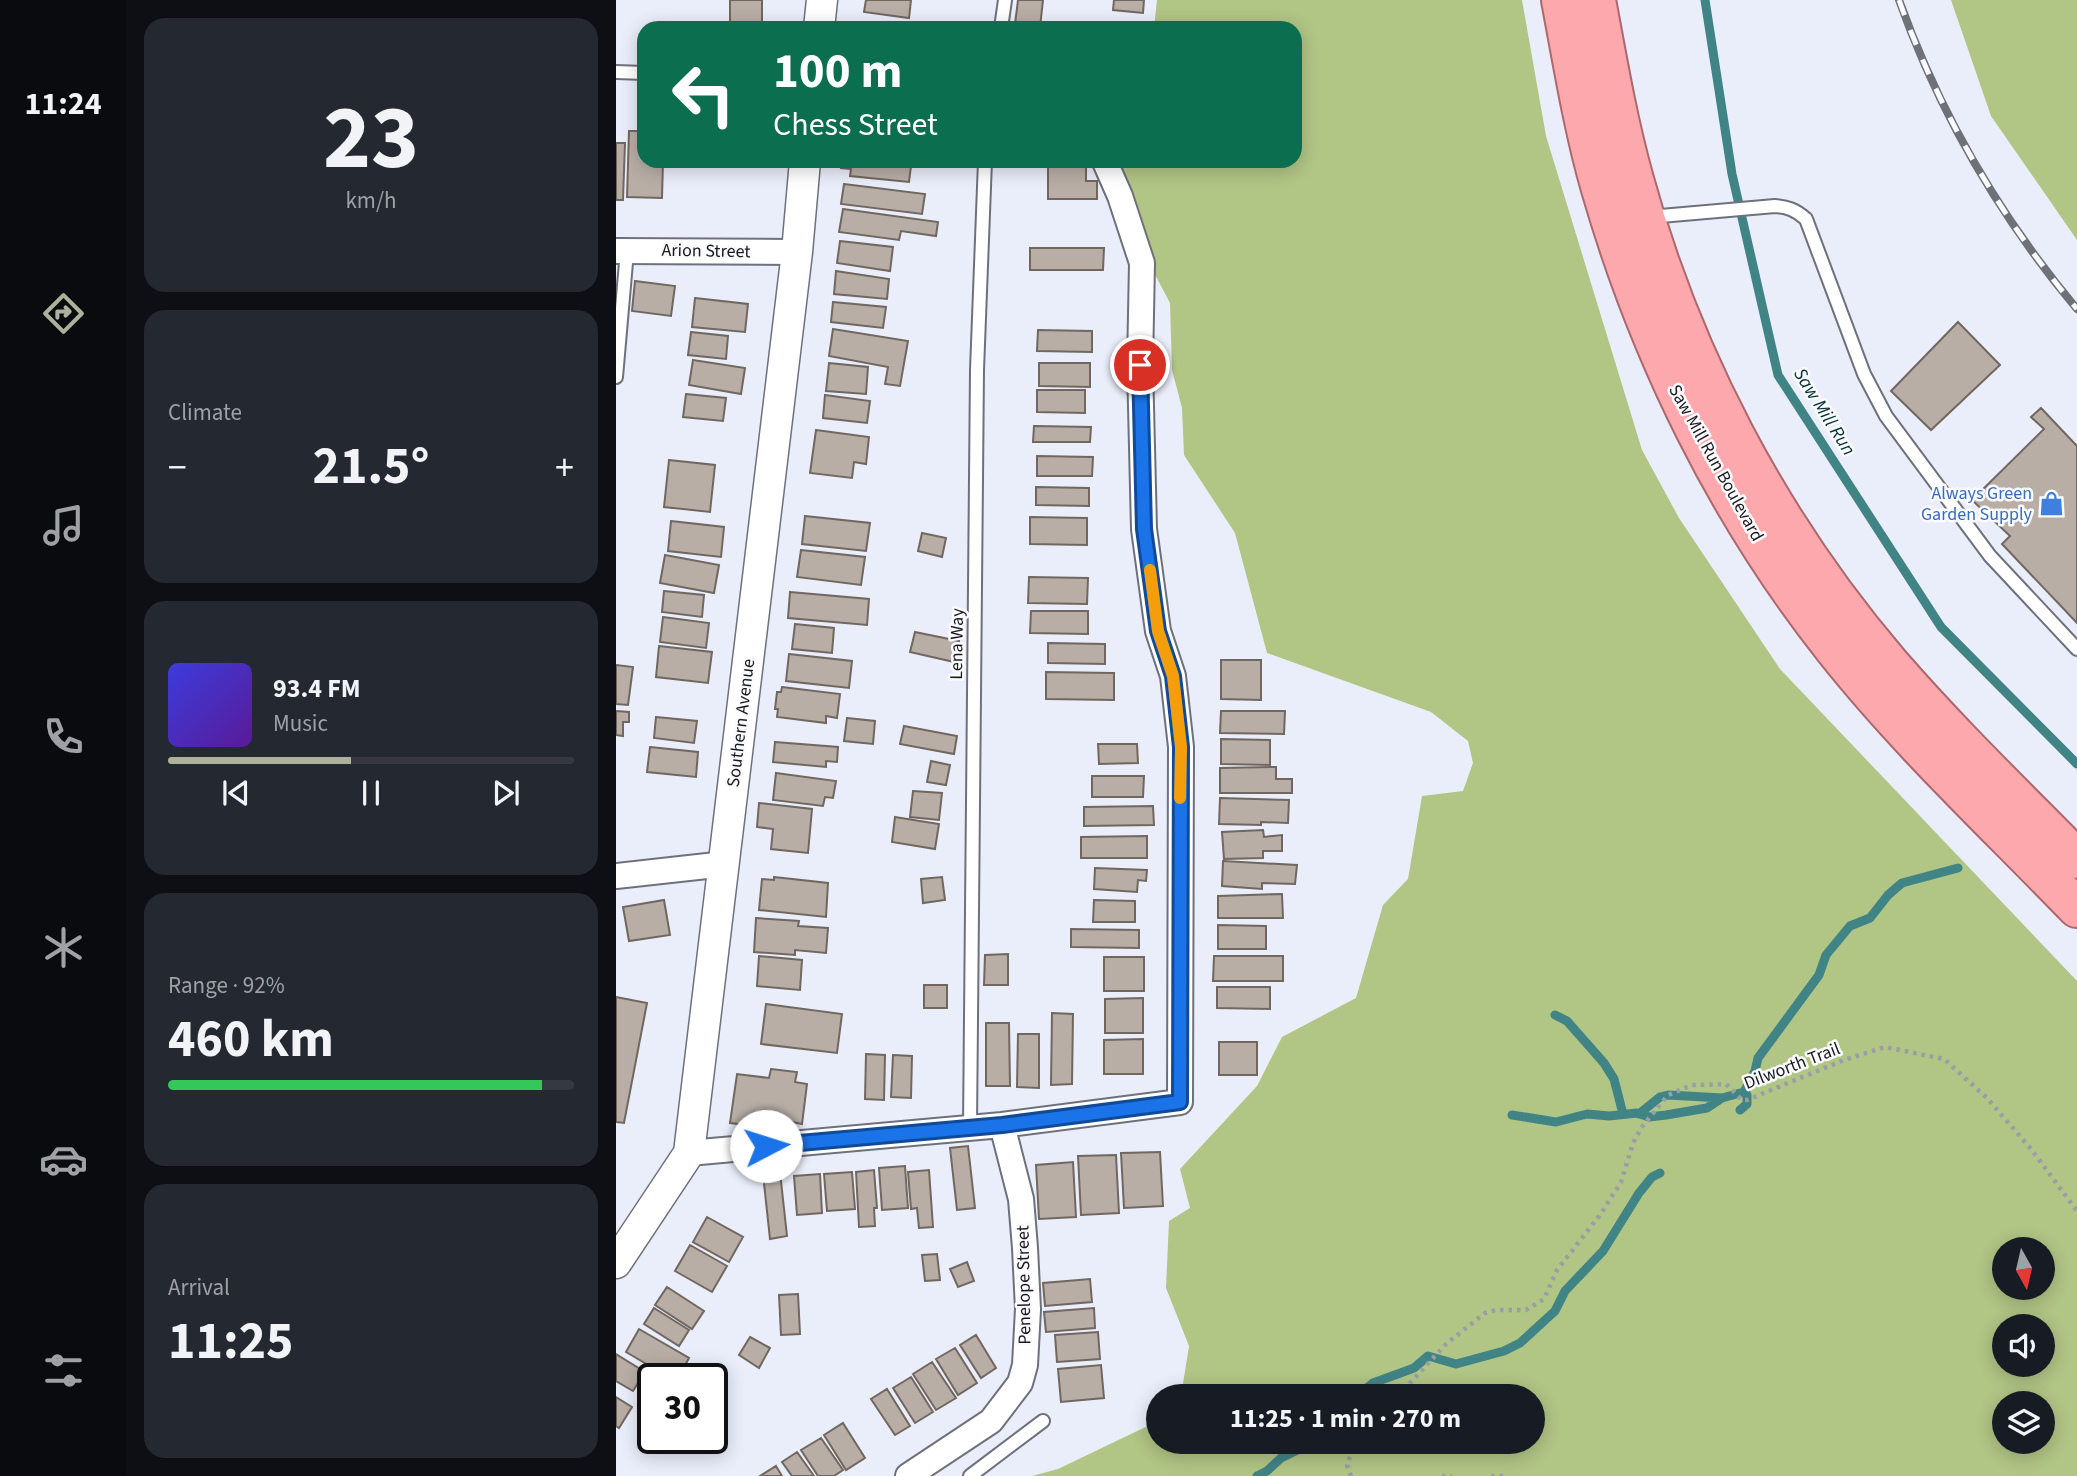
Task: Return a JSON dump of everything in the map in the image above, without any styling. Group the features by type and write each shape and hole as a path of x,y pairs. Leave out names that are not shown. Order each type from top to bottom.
{"highway":[{"name":"Saw Mill Run Boulevard","path":"1561,0 1589,143 1622,254 1651,335 1719,477 1746,523 1803,608 1864,685 1901,727 2077,908"},
{"name":"Saw Mill Run Boulevard","path":"1596,0 1622,135 1662,270 1703,369 1749,460 1802,547 1838,598 1890,663 1926,704 2077,859"}],"street":[{"path":"820,21 822,0"},
{"name":"Southern Avenue","path":"616,1263 689,1153 797,252 804,168"},
{"path":"689,1153 1002,1125 1180,1102 1181,747 1173,676 1158,631 1144,529 1140,365 1142,263 1108,168"},
{"name":"Arion Street","path":"621,251 797,252"},
{"path":"616,876 725,864"},
{"name":"Penelope Street","path":"908,1476 991,1420 1020,1383 1025,1365 1028,1309 1026,1248 1021,1199 1002,1125"}],"lane":[{"path":"1002,21 1004,0"},
{"path":"616,72 637,73"},
{"name":"Lena Way","path":"970,1127 977,370 985,168"},
{"path":"1645,217 1759,207 1787,207 1798,211 1806,219 1864,374 1886,416 1990,556 2077,649"},
{"path":"616,377 621,251"},
{"path":"970,1476 1043,1421"}],"path":[{"name":"Dilworth Trail","path":"1409,1384 1446,1344 1485,1313 1496,1310 1526,1310 1544,1299 1557,1270 1601,1215 1620,1182 1640,1128 1668,1095 1692,1085 1726,1084 1742,1100 1758,1097 1843,1060 1885,1047 1944,1059 1996,1108 2031,1149 2077,1211"},
{"path":"1351,1454 1347,1465 1352,1476"},
{"path":"1442,1476 1452,1476"},
{"path":"1492,1476 1508,1476"}],"green space":[{"path":"1157,0 1522,0 1546,136 1642,450 1679,518 1780,669 2077,981 2077,1476 1032,1476 1058,1469 1146,1427 1146,1454 1545,1454 1545,1384 1183,1384 1189,1346 1166,1288 1169,1221 1190,1208 1180,1169 1257,1086 1282,1037 1356,998 1383,905 1408,879 1422,796 1463,791 1473,763 1468,741 1431,712 1267,653 1235,533 1184,455 1182,408 1172,370 1170,303 1151,267 1118,168 1302,168 1302,21 1155,21"},
{"path":"1951,0 2077,0 2077,240 1991,116"}],"building":[{"path":"730,0 762,0 762,21 730,21"},
{"path":"866,0 911,0 909,18 864,12"},
{"path":"1018,0 1043,0 1041,21 1015,21"},
{"path":"1114,0 1144,0 1143,13 1113,10"},
{"path":"629,131 637,131 637,168 663,168 662,198 627,197"},
{"path":"616,143 625,143 623,200 616,200"},
{"path":"841,168 911,168 909,182 850,176 851,169"},
{"path":"1048,168 1086,168 1086,181 1097,181 1097,199 1048,199"},
{"path":"844,184 925,194 922,214 841,204"},
{"path":"843,209 938,222 936,236 901,231 899,240 839,232"},
{"path":"840,241 893,247 890,271 837,263"},
{"path":"1030,248 1104,248 1103,270 1030,270"},
{"path":"836,271 889,279 887,299 834,294"},
{"path":"635,281 675,286 671,316 632,311"},
{"path":"695,298 748,304 745,332 692,327"},
{"path":"833,302 886,307 883,328 831,322"},
{"path":"1958,322 2000,365 1931,430 1891,391"},
{"path":"833,329 908,341 900,386 885,384 888,367 829,356"},
{"path":"1038,330 1092,331 1092,352 1037,351"},
{"path":"691,332 728,336 726,359 688,355"},
{"path":"693,360 745,368 741,394 689,385"},
{"path":"829,363 868,367 866,394 826,391"},
{"path":"1039,363 1090,363 1090,387 1039,386"},
{"path":"1037,390 1085,390 1085,413 1037,412"},
{"path":"686,394 726,398 723,421 683,417"},
{"path":"825,395 870,401 867,423 823,418"},
{"path":"2041,408 2077,446 2077,623 2002,544 2010,536 1972,500 2044,429 2031,417"},
{"path":"1034,426 1091,427 1090,442 1033,442"},
{"path":"816,430 869,437 866,464 854,462 852,478 810,473"},
{"path":"1037,456 1093,457 1092,476 1037,476"},
{"path":"669,460 715,465 710,512 664,507"},
{"path":"1036,487 1089,488 1089,506 1036,505"},
{"path":"805,516 870,523 866,551 802,544"},
{"path":"1030,517 1087,518 1087,545 1030,544"},
{"path":"671,521 724,527 721,557 668,551"},
{"path":"922,533 946,538 942,557 918,551"},
{"path":"801,550 865,557 861,585 797,577"},
{"path":"665,555 719,565 714,593 660,583"},
{"path":"1029,577 1088,578 1087,604 1028,603"},
{"path":"664,591 704,595 702,617 662,612"},
{"path":"790,592 869,599 867,625 788,618"},
{"path":"1031,611 1088,611 1088,634 1030,633"},
{"path":"663,617 709,623 706,648 660,642"},
{"path":"795,624 834,628 832,653 792,649"},
{"path":"915,632 959,641 954,662 910,652"},
{"path":"1048,643 1105,644 1105,664 1048,663"},
{"path":"659,646 712,652 708,683 656,677"},
{"path":"789,654 852,661 849,688 786,681"},
{"path":"1221,660 1261,660 1261,700 1221,699"},
{"path":"616,665 633,667 628,705 616,704"},
{"path":"1046,672 1114,673 1114,700 1046,699"},
{"path":"782,687 840,694 837,718 826,716 826,723 777,717 777,692 781,692"},
{"path":"616,711 629,712 629,722 623,722 623,736 616,735"},
{"path":"1221,711 1285,711 1284,734 1220,733"},
{"path":"656,717 697,721 694,743 654,738"},
{"path":"847,718 875,721 873,744 844,741"},
{"path":"904,726 957,736 954,754 900,744"},
{"path":"1221,739 1270,740 1270,765 1221,764"},
{"path":"775,742 838,747 837,762 826,761 826,767 773,762"},
{"path":"1098,744 1137,744 1138,763 1099,764"},
{"path":"650,747 698,752 696,777 647,772"},
{"path":"931,761 950,765 946,785 927,782"},
{"path":"1276,767 1276,779 1292,779 1292,793 1220,793 1220,768"},
{"path":"776,773 836,781 833,798 825,797 823,806 773,800"},
{"path":"1092,776 1144,776 1143,797 1092,797"},
{"path":"913,791 942,793 939,820 910,817"},
{"path":"1220,798 1289,800 1288,823 1219,824"},
{"path":"759,803 812,809 808,853 771,849 773,829 757,827"},
{"path":"1153,806 1154,825 1084,826 1084,807"},
{"path":"895,817 939,824 935,849 892,842"},
{"path":"1263,830 1264,837 1282,835 1282,851 1263,851 1263,858 1224,859 1222,832"},
{"path":"1147,836 1147,858 1081,858 1081,837"},
{"path":"1223,861 1297,865 1295,884 1262,883 1262,889 1222,886"},
{"path":"1095,868 1147,870 1146,881 1138,880 1137,892 1094,889"},
{"path":"774,877 828,883 826,917 759,910 762,879 774,880"},
{"path":"942,877 945,900 923,903 921,879"},
{"path":"1282,894 1283,918 1218,918 1218,896"},
{"path":"664,900 670,935 629,941 623,907"},
{"path":"1094,900 1135,901 1135,922 1093,922"},
{"path":"756,918 799,921 798,926 828,928 826,953 795,950 795,955 754,952"},
{"path":"1218,925 1266,926 1266,949 1218,949"},
{"path":"1071,929 1139,930 1139,948 1071,947"},
{"path":"1008,954 1008,985 984,985 985,955"},
{"path":"759,956 802,960 800,990 757,986"},
{"path":"1214,956 1283,956 1283,981 1213,981"},
{"path":"1104,957 1144,957 1144,991 1104,991"},
{"path":"924,985 947,985 947,1008 924,1008"},
{"path":"1217,987 1270,987 1270,1009 1217,1008"},
{"path":"616,997 647,1003 624,1123 616,1122"},
{"path":"1143,998 1143,1033 1105,1033 1105,999"},
{"path":"766,1004 842,1014 837,1053 761,1044"},
{"path":"1052,1013 1073,1014 1072,1084 1051,1085"},
{"path":"986,1023 1009,1023 1010,1086 986,1086"},
{"path":"1018,1034 1039,1034 1039,1088 1017,1087"},
{"path":"1143,1039 1143,1074 1104,1074 1104,1040"},
{"path":"1219,1042 1257,1042 1257,1075 1219,1075"},
{"path":"866,1054 885,1055 884,1100 865,1099"},
{"path":"893,1055 912,1056 911,1098 891,1097"},
{"path":"771,1069 797,1072 795,1082 807,1084 802,1124 787,1121 785,1129 730,1123 737,1074 769,1078"},
{"path":"968,1146 975,1208 957,1210 950,1148"},
{"path":"1160,1152 1163,1206 1124,1208 1121,1153"},
{"path":"1116,1155 1119,1213 1081,1215 1078,1156"},
{"path":"1073,1162 1076,1217 1039,1219 1036,1165"},
{"path":"905,1166 908,1208 882,1210 879,1168"},
{"path":"874,1170 877,1208 874,1208 875,1226 859,1227 856,1172"},
{"path":"929,1170 933,1227 919,1228 917,1208 911,1209 908,1172"},
{"path":"780,1172 787,1236 770,1239 763,1174"},
{"path":"852,1172 855,1209 827,1211 824,1174"},
{"path":"820,1174 822,1213 797,1215 794,1176"},
{"path":"707,1217 743,1237 729,1262 693,1242"},
{"path":"690,1245 727,1266 712,1292 675,1271"},
{"path":"937,1254 940,1280 925,1281 922,1255"},
{"path":"967,1262 974,1281 958,1287 950,1269"},
{"path":"1090,1279 1092,1302 1045,1306 1043,1283"},
{"path":"667,1287 704,1311 692,1329 655,1305"},
{"path":"798,1294 800,1334 781,1335 779,1295"},
{"path":"654,1308 689,1330 679,1346 644,1324"},
{"path":"1094,1308 1095,1328 1046,1332 1044,1312"},
{"path":"639,1329 689,1358 686,1363 645,1363 626,1352"},
{"path":"1098,1332 1100,1359 1057,1362 1055,1335"},
{"path":"976,1335 996,1368 981,1378 960,1345"},
{"path":"750,1337 770,1348 759,1368 739,1355"},
{"path":"955,1348 977,1383 958,1395 936,1359"},
{"path":"616,1354 637,1367 637,1385 633,1391 616,1381"},
{"path":"932,1362 956,1398 936,1410 913,1374"},
{"path":"1101,1365 1104,1398 1061,1402 1058,1369"},
{"path":"911,1377 933,1412 915,1423 893,1388"},
{"path":"887,1389 910,1426 895,1435 871,1399"},
{"path":"616,1397 632,1407 619,1428 616,1426"},
{"path":"843,1423 865,1458 846,1470 824,1435"},
{"path":"821,1438 843,1470 834,1476 818,1476 801,1450"},
{"path":"797,1452 814,1476 792,1476 782,1462"},
{"path":"776,1466 782,1476 760,1476"}],"waterway":[{"name":"Saw Mill Run","path":"1705,0 1732,174 1778,375 1941,627 2077,764"},
{"path":"1512,1115 1556,1122 1587,1114 1609,1116 1637,1113 1649,1117 1707,1108 1722,1098 1744,1092 1755,1071 1758,1058 1819,975 1826,955 1850,926 1870,918 1888,895 1902,883 1958,868"},
{"path":"1555,1015 1567,1021 1604,1063 1614,1079 1623,1114"},
{"path":"1740,1110 1747,1104 1747,1095 1744,1092"},
{"path":"1639,1114 1660,1097 1668,1095 1722,1098"},
{"path":"1372,1384 1414,1368 1428,1356 1456,1364 1504,1351 1520,1343 1555,1311 1565,1291 1603,1251 1639,1193 1652,1177 1660,1173"},
{"path":"1257,1476 1289,1454"}],"railway":[{"path":"1899,0 1933,83 1974,162 2022,238 2077,309"}],"slow traffic":[{"path":"1150,570 1158,631 1173,676 1181,747 1180,798"}],"place":[{"name":"Always Green Garden Supply","path":"2052,503"}],"route":[{"path":"766,1146 1002,1125 1180,1102 1181,747 1173,676 1158,631 1144,529 1140,365"}]}
